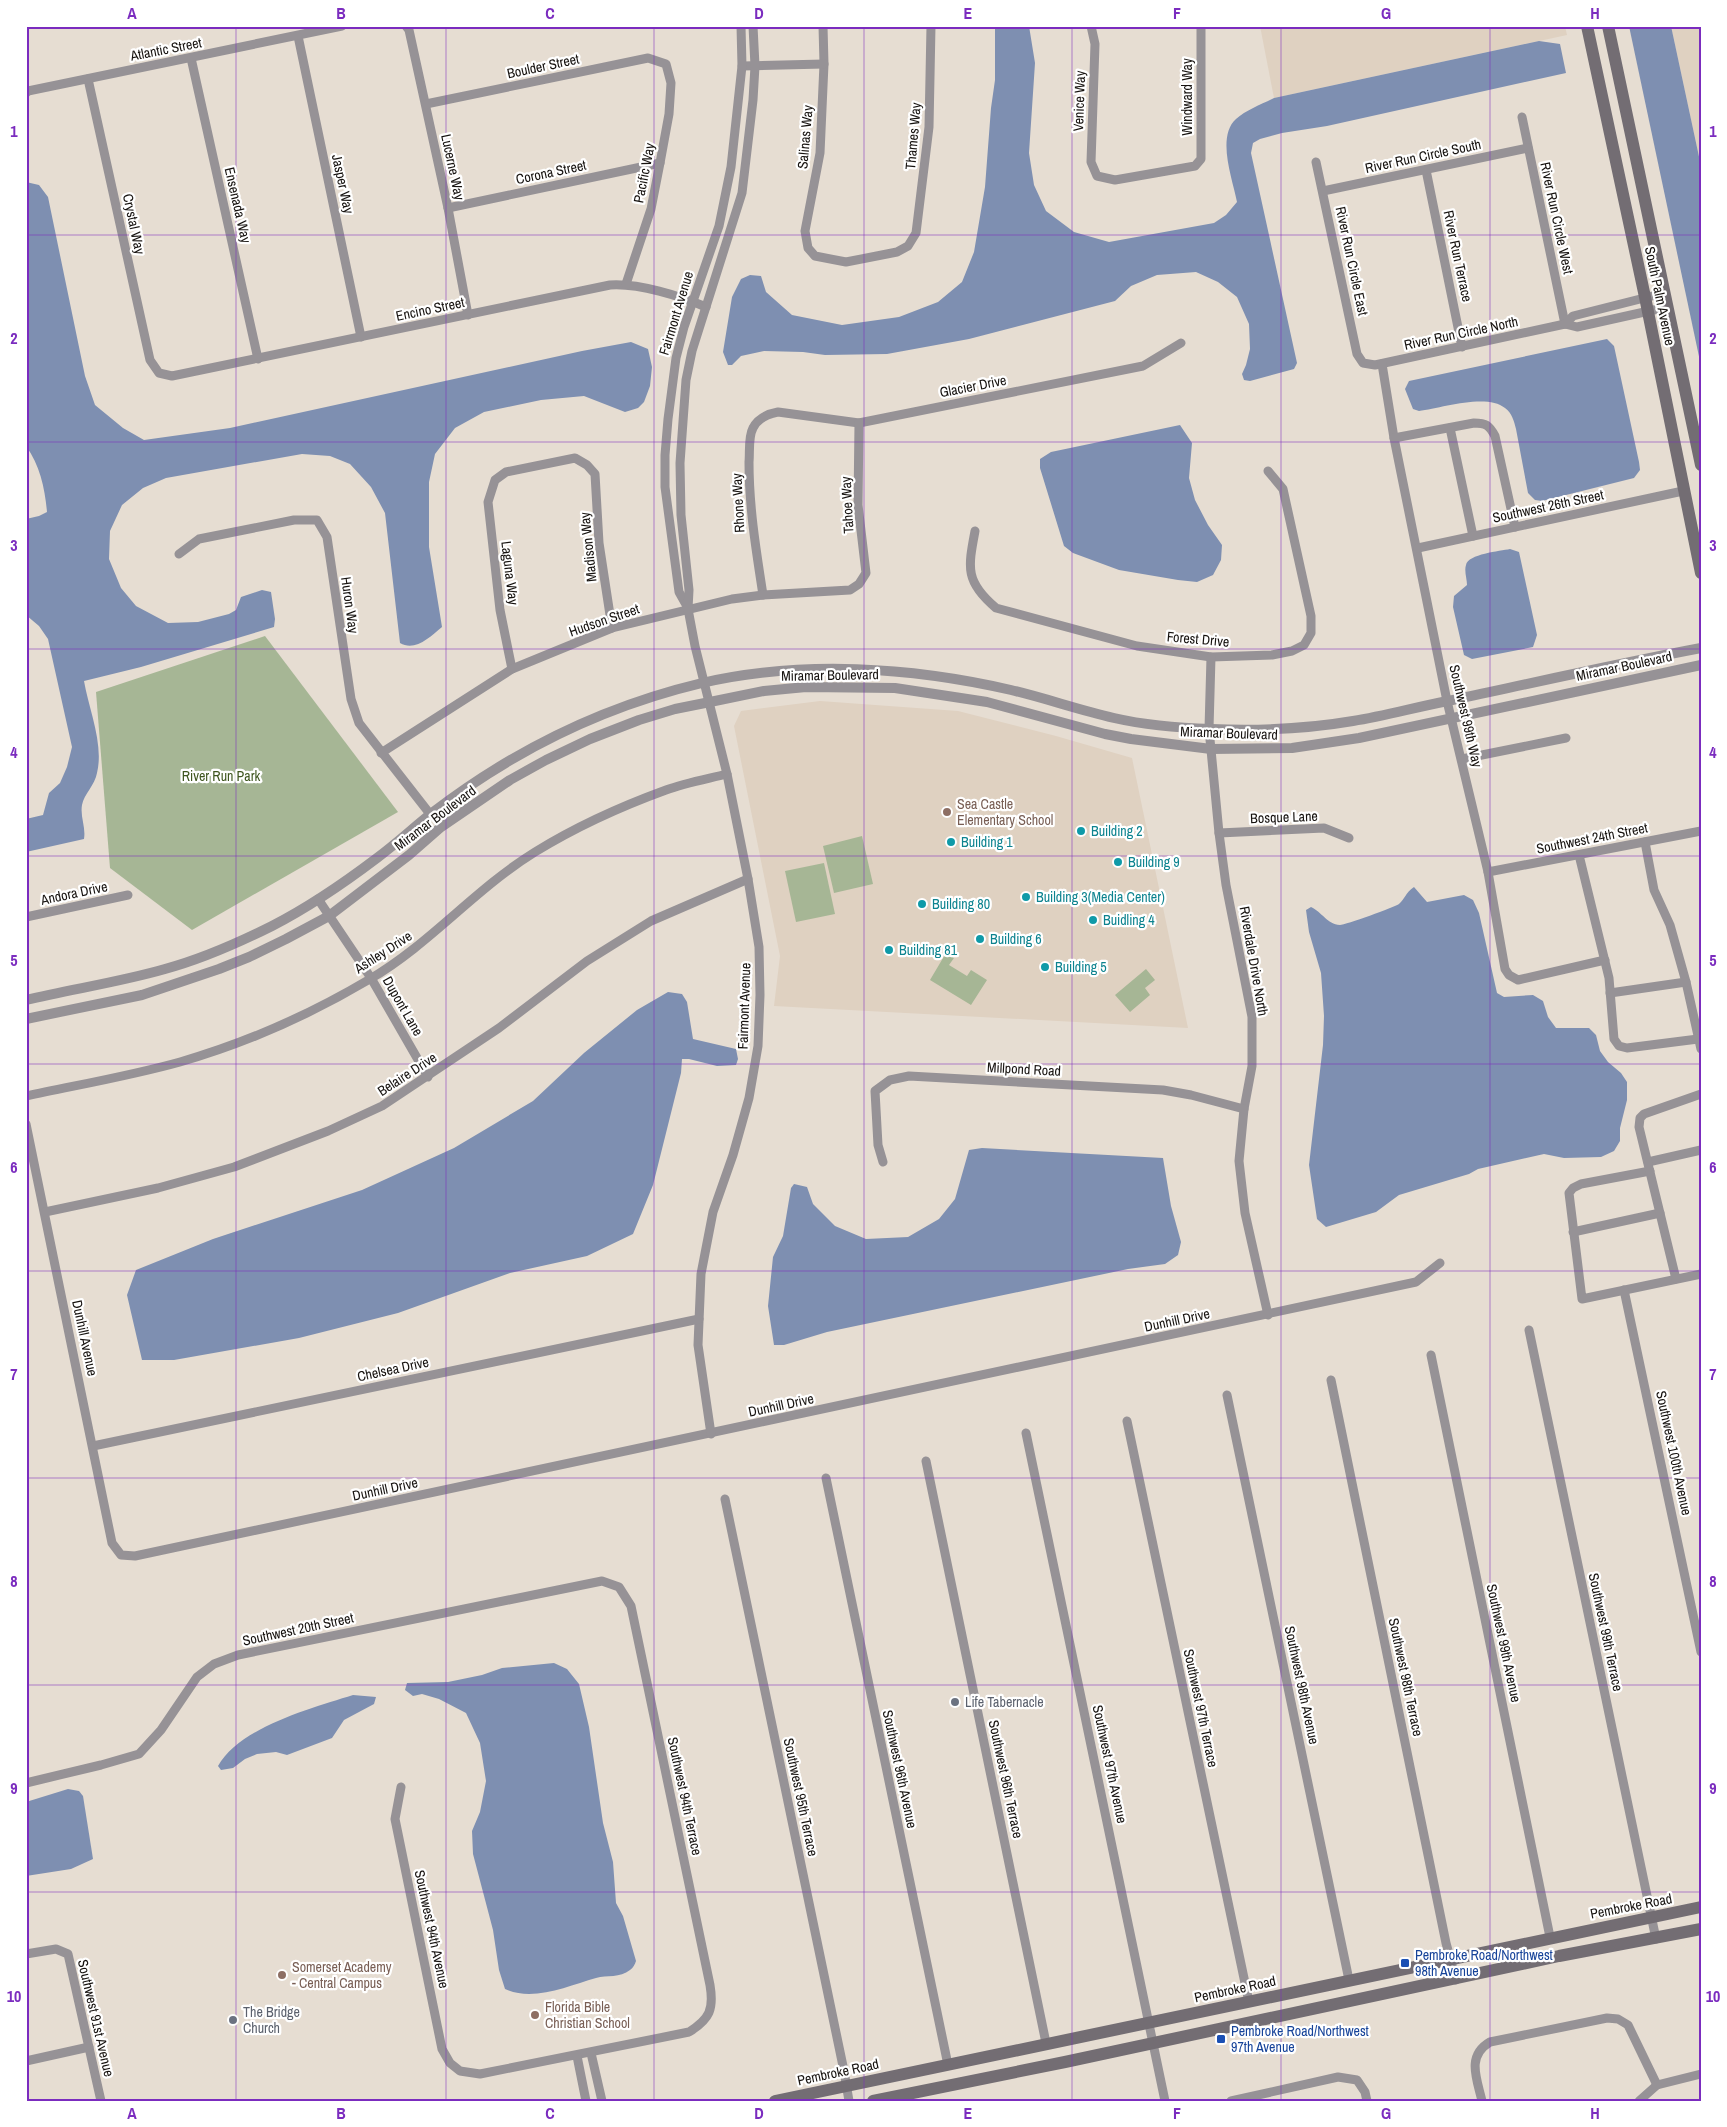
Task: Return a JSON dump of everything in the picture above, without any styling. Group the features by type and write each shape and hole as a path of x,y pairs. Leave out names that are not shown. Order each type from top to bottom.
{"main road":[{"name":"South Palm Avenue","path":"1587,26 1701,573"},
{"name":"South Palm Avenue","path":"1608,26 1701,465"},
{"name":"Pembroke Road","path":"775,2101 1550,1937 1701,1907"},
{"path":"873,2101 1456,1980 1559,1956 1701,1929"}],"street":[{"name":"Atlantic Street","path":"26,93 28,91 342,26"},
{"name":"Lucerne Way","path":"406,26 409,30 426,104 468,315"},
{"name":"Fairmont Avenue","path":"688,609 679,592 665,488 665,456 676,358 719,226 730,175 742,66 741,26"},
{"name":"Fairmont Avenue","path":"711,1434 698,1345 701,1274 713,1212 733,1155 749,1098 758,1046 759,947 748,879 727,774 695,646 688,609 690,590 680,515 680,463 686,380 692,351 742,192 756,66 753,26"},
{"name":"Salinas Way","path":"808,248 805,231 820,153 824,64 823,26"},
{"name":"Thames Way","path":"808,248 816,256 846,262 898,252 908,246 916,233 929,127 931,26"},
{"name":"Venice Way","path":"1091,26 1095,44 1091,162 1097,176 1115,180 1194,166"},
{"name":"Windward Way","path":"1194,166 1201,159 1201,26"},
{"name":"Jasper Way","path":"298,36 361,337"},
{"name":"Ensenada Way","path":"191,58 258,358"},
{"name":"Boulder Street","path":"426,104 648,58 666,64"},
{"name":"Pacific Way","path":"626,284 651,209 669,114 671,83 666,64"},
{"path":"742,66 824,64"},
{"name":"Crystal Way","path":"88,79 150,360 159,373"},
{"name":"River Run Circle West","path":"1522,117 1565,324"},
{"name":"River Run Circle South","path":"1323,191 1528,148"},
{"name":"River Run Circle East","path":"1316,162 1357,354 1363,363"},
{"name":"Corona Street","path":"448,208 660,163"},
{"name":"River Run Terrace","path":"1426,170 1462,347"},
{"name":"Encino Street","path":"159,373 172,376 610,285 626,284 706,307"},
{"name":"River Run Circle North","path":"1565,324 1573,316 1664,293"},
{"name":"River Run Circle North","path":"1363,363 1382,364 1565,324 1577,327 1667,307"},
{"name":"Glacier Drive","path":"765,415 778,412 859,423 1143,366 1181,344"},
{"name":"Southwest 99th Way","path":"1382,364 1394,438 1418,548 1447,701 1488,872 1505,969 1509,976 1518,980 1605,960"},
{"name":"Rhone Way","path":"763,594 753,538 749,488 750,445 753,428 765,415"},
{"name":"Tahoe Way","path":"859,423 858,505 866,573 859,584"},
{"path":"1394,438 1474,423 1485,423 1490,427 1495,436 1515,527"},
{"path":"1450,428 1473,536"},
{"name":"Madison Way","path":"494,480 506,472 575,458 587,465 595,474 598,543 612,628"},
{"name":"Forest Drive","path":"975,531 969,561 972,579 981,596 996,608 1136,646 1211,656 1272,655 1292,651 1304,645 1311,633 1311,616 1283,489 1268,471"},
{"name":"Laguna Way","path":"494,480 488,502 492,546 500,610 512,668"},
{"name":"Southwest 26th Street","path":"1418,548 1683,491"},
{"name":"Huron Way","path":"179,554 199,539 294,520 317,520 326,537 351,698 359,723 430,814"},
{"name":"Hudson Street","path":"381,753 512,668 612,628 688,609 763,594 850,590 859,584"},
{"name":"Miramar Boulevard","path":"26,1000 168,968 228,946 275,925 318,899 378,857 430,814 502,764 567,729 592,718 648,698 705,682 767,672 823,669 888,671 933,676 1008,690 1135,722 1209,729 1267,730 1334,724 1701,648"},
{"name":"Riverdale Drive North","path":"1211,656 1209,729 1219,833 1226,885 1252,1017 1252,1066 1244,1109 1239,1161 1244,1213 1268,1315"},
{"name":"Miramar Boulevard","path":"26,1019 142,995 219,969 286,939 329,916 402,860 440,827 510,780 590,739 639,720 676,709 764,691 806,687 895,688 987,702 1105,734 1173,745 1211,749 1292,748 1359,738 1701,664"},
{"path":"1462,759 1566,738"},
{"name":"Ashley Drive","path":"26,1096 180,1062 242,1041 312,1011 371,978 419,946 473,898 534,852 601,818 667,789 727,774"},
{"name":"Bosque Lane","path":"1219,833 1324,828 1349,838"},
{"name":"Southwest 24th Street","path":"1488,872 1701,830"},
{"path":"1644,842 1654,890 1670,925 1686,982 1701,1049"},
{"path":"1579,855 1605,960 1614,1039 1619,1046 1627,1048 1698,1039"},
{"name":"Belaire Drive","path":"45,1212 158,1188 234,1167 328,1131 382,1106 500,1028 587,961 651,921 748,879"},
{"name":"Andora Drive","path":"26,917 128,895"},
{"name":"Dupont Lane","path":"318,899 371,978 428,1077"},
{"path":"1610,993 1686,982"},
{"name":"Millpond Road","path":"883,1162 878,1145 876,1091 890,1080 910,1076 1163,1090 1191,1095 1244,1109"},
{"path":"1676,1279 1639,1127 1640,1118 1644,1114 1701,1094"},
{"name":"Dunhill Avenue","path":"26,1124 112,1543 122,1555"},
{"path":"1696,1151 1581,1184 1573,1188 1569,1193 1582,1299 1701,1274"},
{"path":"1573,1232 1660,1213"},
{"name":"Dunhill Drive","path":"122,1555 135,1556 1268,1315 1416,1282 1440,1263"},
{"name":"Southwest 100th Avenue","path":"1624,1290 1701,1652"},
{"name":"Chelsea Drive","path":"93,1446 699,1318"},
{"name":"Southwest 99th Terrace","path":"1529,1330 1656,1939"},
{"name":"Southwest 99th Avenue","path":"1431,1355 1550,1937"},
{"name":"Southwest 98th Terrace","path":"1331,1380 1456,1980"},
{"name":"Southwest 98th Avenue","path":"1227,1395 1349,1980"},
{"name":"Southwest 97th Terrace","path":"1127,1421 1249,2002"},
{"name":"Southwest 97th Avenue","path":"1026,1433 1165,2101"},
{"name":"Southwest 96th Terrace","path":"926,1461 1046,2043"},
{"name":"Southwest 96th Avenue","path":"826,1478 948,2065"},
{"name":"Southwest 95th Terrace","path":"725,1498 848,2101"},
{"name":"Southwest 20th Street","path":"26,1783 139,1754 161,1730 197,1677 214,1664 238,1655 602,1581 619,1587"},
{"name":"Southwest 94th Terrace","path":"591,2053 690,2032 702,2024 709,2014 712,2001 631,1606 619,1587"},
{"name":"Southwest 94th Avenue","path":"401,1787 395,1819 442,2048 450,2063 460,2071 480,2074 577,2056"},
{"name":"Southwest 91st Avenue","path":"26,1954 56,1949 68,1954 101,2101"},
{"path":"1482,2101 1474,2064 1483,2046 1490,2042 1607,2018 1618,2019 1628,2025 1658,2085"},
{"path":"26,2061 89,2046"},
{"path":"586,2101 577,2056 591,2053 602,2101"},
{"path":"1639,2101 1658,2085 1701,2074"},
{"path":"1231,2101 1338,2077 1357,2080 1365,2092 1367,2101"}],"shaded area":[{"path":"1260,26 1565,26 1567,35 1274,98"},
{"path":"1671,26 1701,26 1701,166"},
{"name":"Sea Castle Elementary School","path":"820,701 958,711 1132,758 1188,1028 774,1006 780,956 734,726 741,711"}],"green space":[{"name":"River Run Park","path":"265,636 398,812 192,930 110,868 96,692"},
{"path":"862,836 873,884 834,893 823,846"},
{"path":"824,863 835,914 796,922 785,871"},
{"path":"946,953 954,958 949,965 967,976 971,970 987,980 971,1005 930,980"},
{"path":"1146,969 1155,980 1145,988 1150,995 1130,1012 1115,995"}],"water":[{"path":"995,26 1029,26 1035,63 1029,153 1034,185 1046,211 1074,232 1109,242 1214,223 1226,215 1237,202 1227,159 1227,136 1230,127 1244,113 1274,98 1539,41 1560,44 1566,73 1327,126 1282,133 1253,143 1251,153 1297,363 1294,369 1250,381 1244,380 1242,374 1250,349 1249,324 1237,297 1218,282 1196,272 1157,275 1131,286 1115,301 969,339 887,354 825,355 803,352 764,351 741,356 732,365 728,365 723,352 732,297 741,279 750,275 761,276 766,292 792,315 842,325 899,317 938,302 962,282 974,252 985,187 995,80"},
{"path":"1629,26 1671,26 1701,166 1701,366"},
{"path":"26,182 39,185 48,197 85,376 95,405 123,428 144,440 230,428 631,342 648,349 652,367 650,386 644,402 638,408 625,412 584,396 541,400 484,412 455,428 435,454 429,482 429,547 442,627 417,645 411,646 400,643 385,513 371,487 350,464 330,456 302,454 166,478 143,488 122,505 110,531 109,559 121,588 136,606 168,623 198,622 229,614 236,610 241,597 262,590 271,592 275,619 274,627 141,667 84,681 95,727 99,762 96,777 82,805 84,839 26,852 26,819 43,815 49,793 60,783 67,767 72,747 48,639 39,626 26,615 26,519 47,512 41,478 35,461 26,446"},
{"path":"1607,339 1614,346 1640,470 1634,478 1542,501 1535,500 1528,493 1515,426 1511,415 1505,408 1497,404 1476,402 1419,411 1413,409 1405,389 1409,381"},
{"path":"1180,425 1192,443 1189,478 1195,500 1208,525 1222,545 1221,560 1213,575 1197,582 1119,570 1073,553 1064,546 1040,468 1040,459 1051,452"},
{"path":"1510,549 1519,552 1537,635 1533,647 1472,659 1464,655 1453,607 1454,596 1467,585 1465,570 1468,561 1485,554"},
{"path":"1414,887 1427,902 1464,895 1473,900 1479,913 1497,993 1504,997 1533,995 1543,1001 1548,1017 1556,1028 1589,1028 1596,1035 1600,1051 1627,1082 1627,1100 1620,1128 1620,1141 1614,1151 1601,1157 1564,1158 1544,1154 1478,1169 1469,1174 1399,1195 1376,1212 1326,1227 1317,1219 1309,1165 1323,1045 1324,1016 1321,973 1309,932 1306,910 1311,907 1328,920 1340,925 1399,904"},
{"path":"668,992 682,994 687,1002 693,1039 736,1049 738,1059 736,1065 717,1066 682,1059 681,1073 653,1185 633,1234 587,1256 510,1273 398,1313 299,1338 174,1360 142,1360 127,1295 136,1270 213,1239 362,1190 454,1148 533,1101 584,1053 637,1010"},
{"path":"982,1148 1163,1158 1171,1206 1181,1242 1178,1255 1165,1264 1128,1269 827,1332 784,1345 774,1345 768,1306 773,1257 783,1236 791,1188 794,1184 807,1187 813,1204 835,1226 866,1239 908,1237 939,1219 955,1199 969,1150"},
{"path":"554,1663 567,1669 579,1684 589,1727 603,1823 613,1862 616,1903 623,1916 636,1961 634,1966 626,1973 596,1978 539,1993 516,1993 505,1989 499,1970 493,1930 473,1854 472,1831 480,1812 486,1781 480,1743 466,1713 439,1699 422,1694 413,1696 405,1690 407,1683 448,1682 482,1675 502,1668"},
{"path":"353,1695 376,1697 374,1704 344,1720 332,1738 287,1755 276,1752 257,1754 245,1759 233,1768 221,1770 218,1766 228,1752 260,1730 298,1713"},
{"path":"68,1789 79,1791 83,1796 93,1859 71,1869 26,1876 26,1802"}],"place":[{"name":"Sea Castle Elementary School","path":"947,812"},
{"name":"Building 2","path":"1081,831"},
{"name":"Building 1","path":"951,842"},
{"name":"Building 9","path":"1118,862"},
{"name":"Building 3(Media Center)","path":"1026,897"},
{"name":"Building 80","path":"922,904"},
{"name":"Buidling 4","path":"1093,920"},
{"name":"Building 6","path":"980,939"},
{"name":"Building 81","path":"889,950"},
{"name":"Building 5","path":"1045,967"},
{"name":"Life Tabernacle","path":"955,1702"},
{"name":"Pembroke Road/Northwest 98th Avenue","path":"1405,1963"},
{"name":"Somerset Academy - Central Campus","path":"282,1975"},
{"name":"Florida Bible Christian School","path":"535,2015"},
{"name":"The Bridge Church","path":"233,2020"},
{"name":"Pembroke Road/Northwest 97th Avenue","path":"1221,2039"}]}
